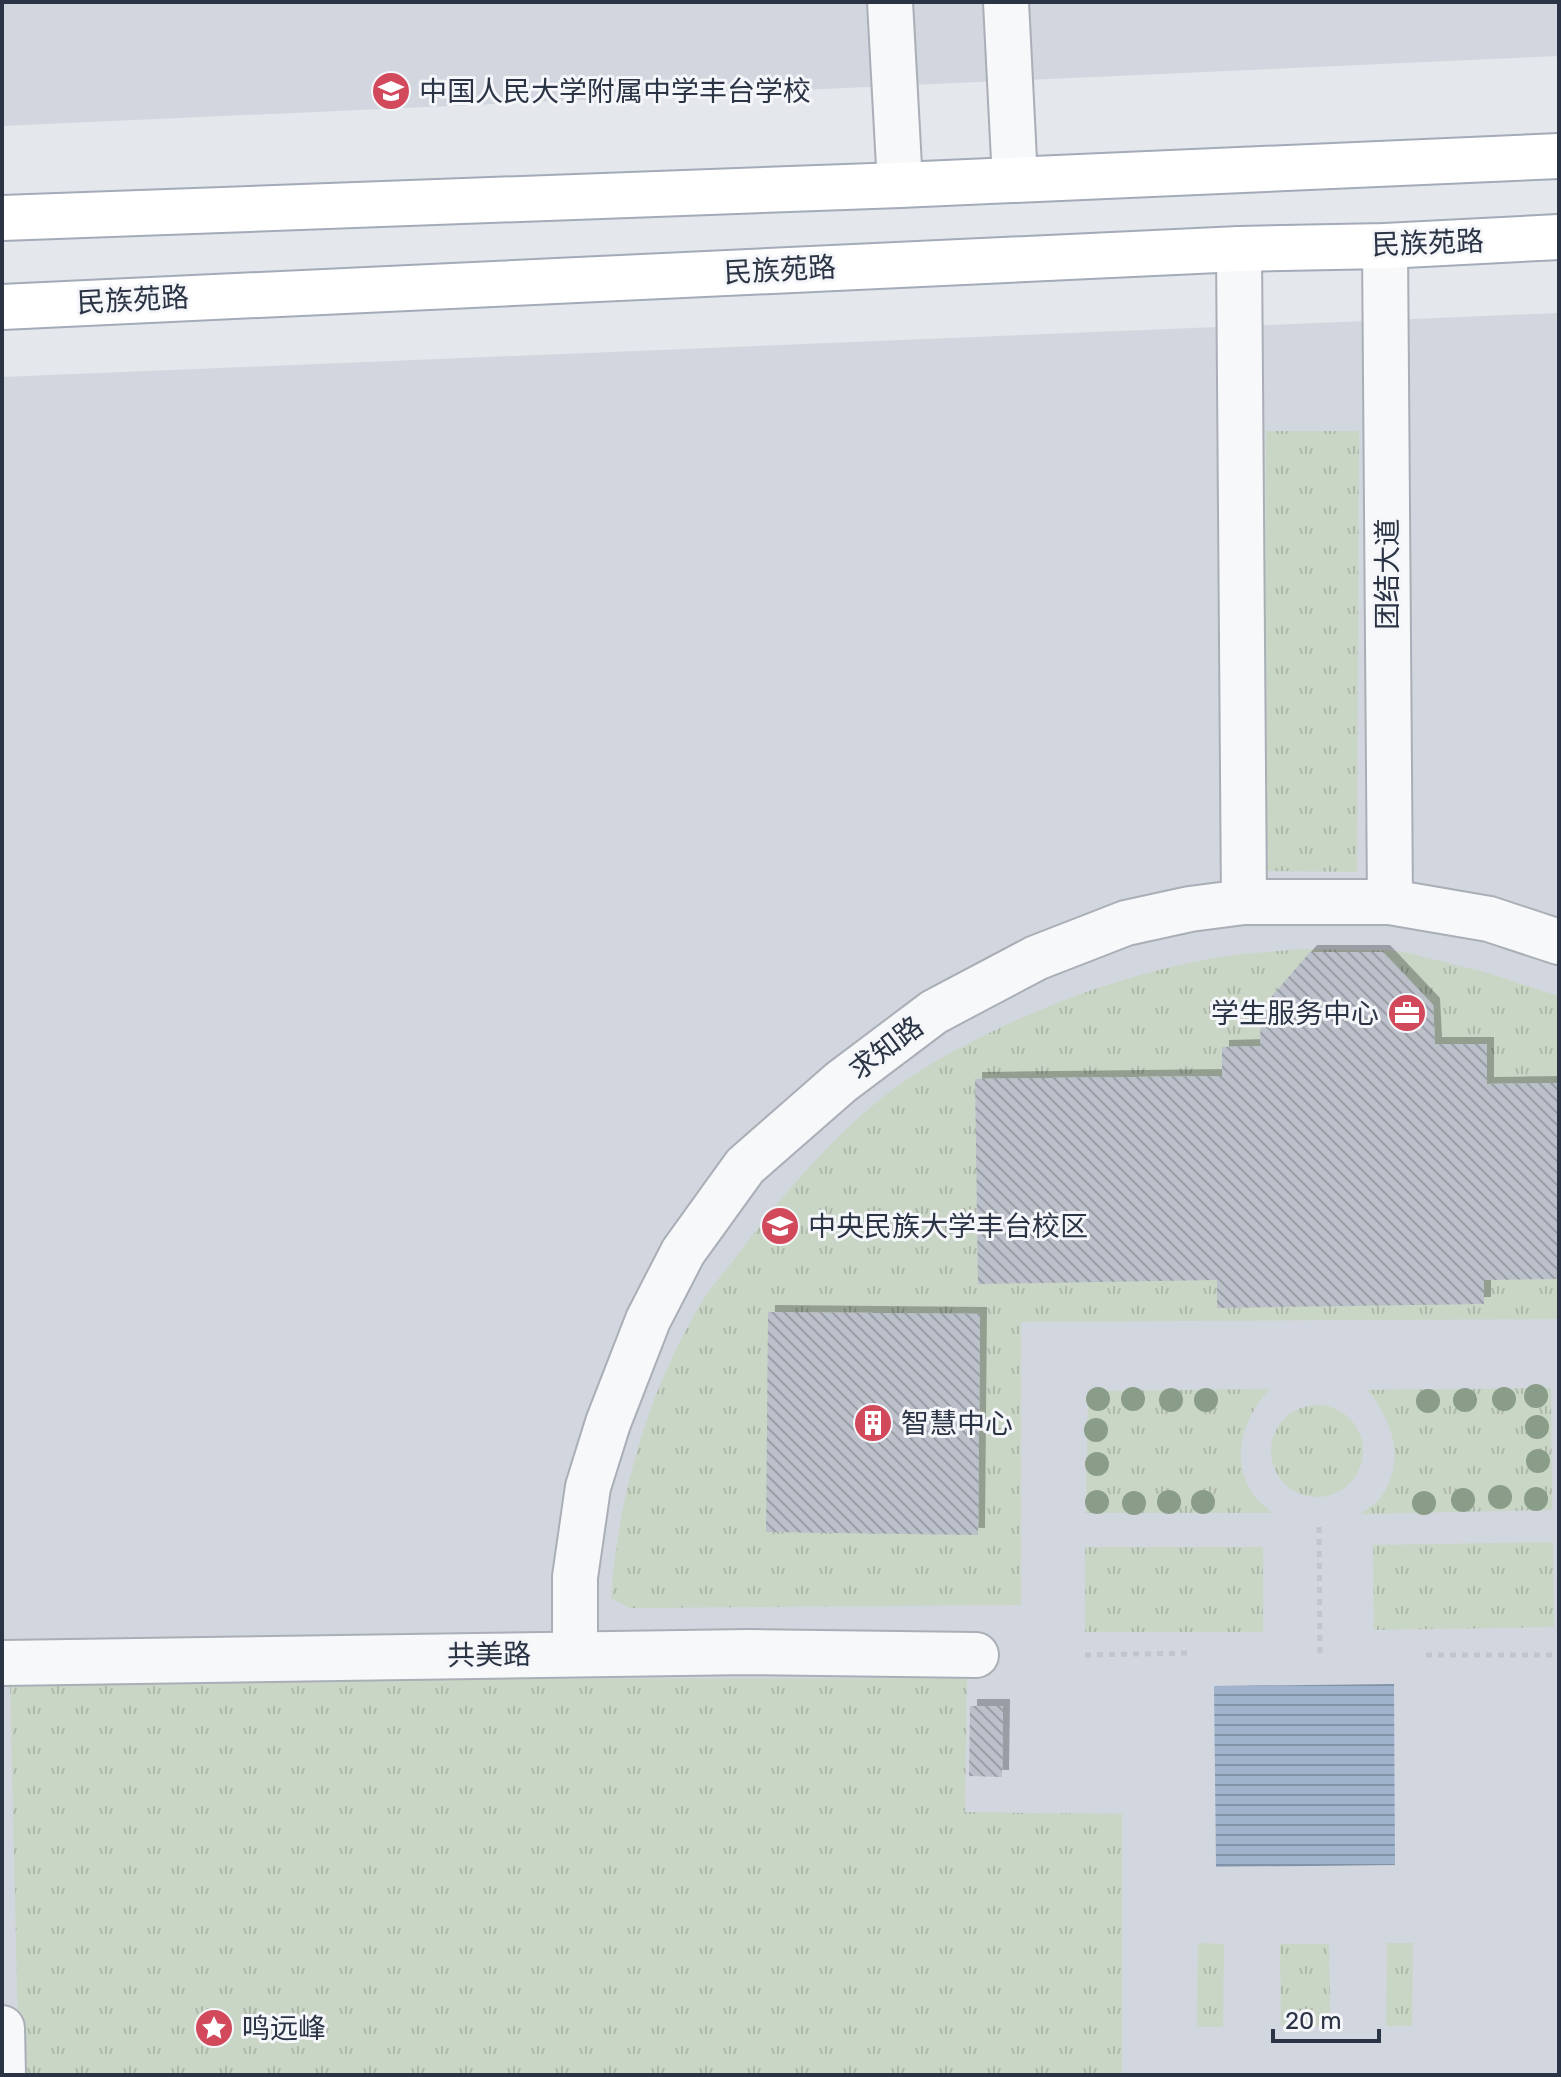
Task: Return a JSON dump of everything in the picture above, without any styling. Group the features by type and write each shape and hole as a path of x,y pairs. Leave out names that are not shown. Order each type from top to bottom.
{"main road":[{"path":"2,218 900,185 1559,156"},
{"name":"民族苑路","path":"2,307 1559,237"}],"street":[{"path":"890,2 900,185"},
{"path":"1006,2 1015,180"},
{"name":"团结大道","path":"1385,246 1390,902"},
{"path":"1239,249 1244,902"},
{"name":"求知路","path":"575,1654 575,1577 588,1487 608,1423 648,1320 683,1252 745,1166 841,1082 934,1012 1036,958 1126,923 1190,909 1244,902 1390,902 1489,919 1559,942"},
{"name":"共美路","path":"2,1663 750,1652 976,1655"},
{"path":"2,2028 3,2075"}],"path":[{"path":"1319,1527 1320,1653"},
{"path":"1085,1655 1192,1653"},
{"path":"1426,1655 1559,1655"}],"shaded area":[{"name":"中国人民大学附属中学丰台学校","path":"2,2 1559,2 1559,56 2,126"},
{"name":"中央民族大学丰台校区","path":"1559,313 1559,2075 2,2075 2,377"}],"green space":[{"path":"1266,431 1359,431 1357,872 1264,871"},
{"path":"1300,949 1400,951 1488,973 1559,996 1559,1319 1021,1322 1021,1605 629,1608 611,1598 621,1520 639,1443 684,1334 707,1294 766,1218 843,1132 895,1088 933,1063 1035,1012 1106,986 1178,965 1226,956"},
{"path":"1551,1388 1552,1510 1361,1514 1379,1500 1389,1484 1394,1456 1384,1414 1367,1390"},
{"path":"1270,1389 1246,1426 1241,1454 1246,1483 1254,1496 1273,1513 1086,1513 1088,1391"},
{"path":"1317,1405 1335,1409 1349,1419 1359,1433 1363,1451 1359,1469 1349,1483 1335,1493 1317,1497 1299,1493 1285,1483 1275,1469 1271,1451 1275,1433 1285,1419 1299,1409"},
{"path":"1553,1542 1554,1627 1374,1630 1373,1545"},
{"path":"1085,1547 1263,1547 1263,1632 1085,1632"},
{"path":"967,1678 965,1812 1122,1814 1122,2075 19,2075 10,1679"},
{"path":"1198,1943 1224,1944 1223,2027 1197,2027"},
{"path":"1387,1943 1413,1943 1412,2026 1386,2026"},
{"path":"1280,1944 1329,1944 1330,2026 1281,2026"}],"water":[{"path":"1394,1684 1395,1865 1216,1867 1214,1686"}],"building":[{"path":"1310,952 1383,952 1433,1005 1435,1044 1487,1044 1487,1084 1559,1083 1559,1279 1484,1280 1484,1304 1217,1308 1217,1280 978,1284 975,1079 1222,1076 1222,1047 1260,1046 1261,1009"},
{"name":"智慧中心","path":"768,1312 980,1314 978,1535 766,1532"},
{"path":"970,1706 1003,1706 1002,1777 969,1776"}],"place":[{"name":"中国人民大学附属中学丰台学校","path":"391,91"},
{"name":"学生服务中心","path":"1407,1013"},
{"name":"中央民族大学丰台校区","path":"780,1226"},
{"name":"智慧中心","path":"873,1423"},
{"name":"鸣远峰","path":"214,2028"}]}
